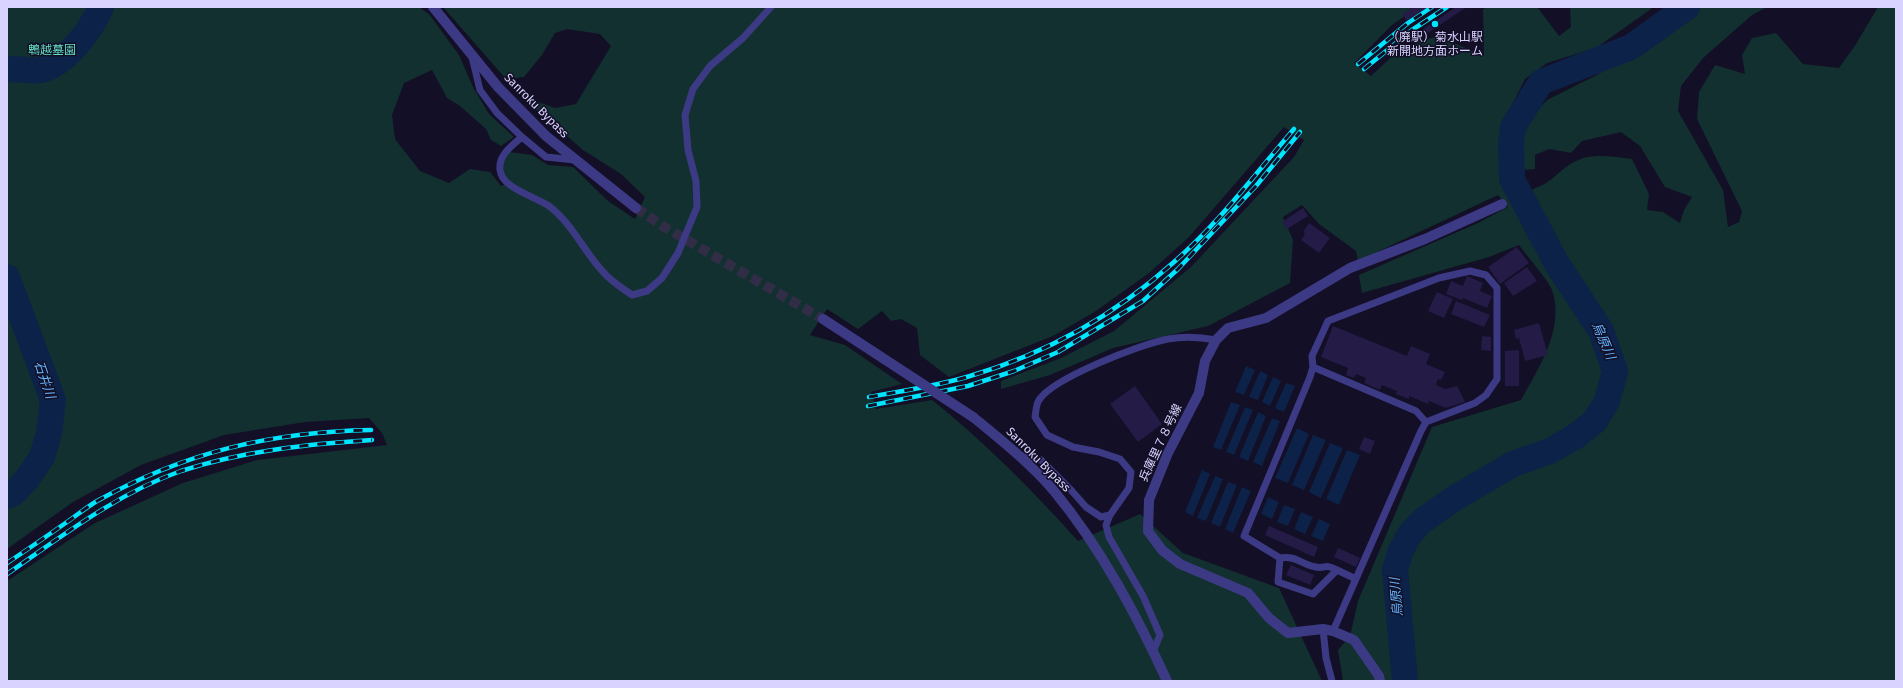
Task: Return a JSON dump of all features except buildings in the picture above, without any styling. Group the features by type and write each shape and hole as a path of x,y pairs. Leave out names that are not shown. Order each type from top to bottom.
{"street":[{"name":"Sanroku Bypass","path":"433,7 472,57 498,87 546,136 636,208"},
{"path":"1216,340 1228,328 1266,318 1350,268 1425,239 1502,204"},
{"name":"Sanroku Bypass","path":"823,319 974,417 1018,454 1053,490 1093,543 1153,652 1167,681"},
{"name":"兵庫里７８号線","path":"1216,340 1205,360 1199,393 1168,453 1149,500 1148,531 1162,550 1180,564 1248,593 1269,618 1288,633 1328,630 1354,640 1379,676 1380,681"}],"lane":[{"path":"522,137 509,147 501,160 499,167 501,176 505,181 520,191 549,206 568,226 604,274 618,286 632,295 647,291 662,278 678,253 697,207 696,181 688,150 684,115 693,89 710,66 743,38 771,7"},
{"path":"472,57 480,90 497,113 546,157 575,160"},
{"path":"1332,681 1326,658 1328,630 1356,578 1421,430 1426,422 1475,403 1486,395 1497,378 1497,288 1486,275 1470,271 1439,278 1328,321 1312,356 1313,367 1310,377 1244,536 1280,558 1289,556 1317,568 1328,565 1356,578"},
{"path":"1153,652 1160,635 1143,596 1109,537 1106,525 1110,515 1129,488 1131,472 1120,459 1099,452 1073,447 1047,434 1035,417 1038,400 1051,388 1102,361 1167,339 1198,337 1216,340"},
{"path":"1313,367 1416,411 1426,422"},
{"path":"1018,454 1042,460 1086,507 1101,517 1110,515"},
{"path":"1280,558 1278,582 1313,594 1337,570"}],"green space":[{"name":"鵯越墓園","path":"7,7 419,7 429,14 459,55 473,87 489,114 514,137 501,146 491,140 486,129 460,106 447,98 432,70 404,83 392,115 395,139 420,171 449,183 470,169 490,172 501,186 509,183 500,169 509,152 532,155 548,165 573,167 608,201 635,219 645,197 621,174 583,150 531,105 536,101 555,108 576,104 611,46 600,34 567,29 555,33 542,55 524,77 506,79 443,7 1418,7 1392,25 1354,63 1371,76 1401,48 1438,36 1484,56 1483,9 1489,7 1538,8 1559,36 1571,27 1570,7 1651,7 1651,9 1596,48 1547,63 1525,79 1509,111 1502,146 1508,183 1519,200 1530,197 1533,189 1550,180 1569,165 1581,159 1595,156 1610,156 1632,159 1649,194 1647,210 1663,212 1680,223 1684,210 1692,197 1665,187 1640,146 1621,132 1582,141 1571,153 1549,149 1535,155 1535,169 1524,170 1516,167 1522,127 1547,100 1597,75 1621,58 1632,61 1664,35 1671,7 1767,7 1752,15 1703,58 1681,86 1678,111 1723,190 1728,227 1739,222 1742,211 1697,119 1699,92 1715,65 1745,74 1742,55 1752,38 1776,33 1803,64 1839,68 1856,44 1878,7 1896,7 1896,681 1343,681 1338,650 1350,636 1358,601 1432,427 1521,400 1548,347 1553,333 1555,319 1555,305 1552,290 1542,274 1519,245 1489,257 1362,293 1359,275 1478,223 1508,207 1498,195 1358,261 1356,251 1319,224 1302,205 1283,217 1293,240 1290,283 1208,326 1113,348 1050,375 1001,389 1001,381 1061,358 1114,331 1191,267 1294,157 1304,140 1284,127 1189,237 1149,273 1096,311 1053,336 949,377 920,355 917,328 901,319 891,321 882,311 858,329 827,309 810,335 845,345 902,384 871,392 876,409 932,400 971,433 1008,468 1078,541 1140,514 1183,553 1279,588 1322,681 7,681 7,581 95,523 183,483 257,460 387,445 382,433 369,418 305,422 224,435 141,465 73,502 7,549"}],"water":[{"path":"1246,366 1255,370 1244,395 1235,392"},
{"path":"1260,371 1268,375 1258,400 1249,397"},
{"path":"1273,377 1281,381 1270,406 1262,402"},
{"path":"1286,383 1295,386 1284,412 1275,408"},
{"path":"1231,402 1240,405 1221,450 1213,447"},
{"path":"1245,407 1253,410 1234,455 1226,452"},
{"path":"1258,412 1266,416 1248,461 1239,457"},
{"path":"1272,418 1280,421 1262,466 1253,462"},
{"path":"1297,428 1309,434 1288,483 1275,478"},
{"path":"1313,435 1326,440 1304,490 1292,485"},
{"path":"1330,443 1343,448 1321,498 1309,492"},
{"path":"1347,450 1360,455 1339,505 1326,499"},
{"path":"1202,470 1210,474 1193,516 1185,512"},
{"path":"1215,476 1223,479 1206,521 1197,518"},
{"path":"1228,482 1237,485 1220,527 1211,523"},
{"path":"1242,487 1251,491 1233,533 1225,529"},
{"path":"1268,497 1279,502 1272,519 1261,514"},
{"path":"1284,505 1295,509 1288,526 1277,522"},
{"path":"1301,512 1313,517 1305,534 1294,529"},
{"path":"1319,519 1330,524 1323,541 1311,536"}],"waterway":[{"name":"石井川","path":"7,70 41,70 60,61 77,45 91,26 101,7"},
{"name":"烏原川","path":"1405,681 1395,570 1401,550 1410,534 1422,521 1455,498 1513,464 1550,451 1576,436 1595,421 1607,401 1615,371 1601,331 1557,264 1512,179 1511,144 1513,127 1541,82 1631,47 1687,7"},
{"name":"石井川","path":"7,277 53,400 49,433 42,457 27,479 15,492 7,496"}],"tunnel":[{"path":"636,208 666,228 823,319"}],"railway":[{"path":"1358,64 1408,23 1432,7"},
{"path":"1364,69 1412,30 1447,7"},
{"path":"869,397 945,383 998,367 1052,344 1103,316 1151,281 1190,247 1236,198 1294,129"},
{"path":"868,406 968,386 1014,371 1058,352 1143,301 1178,269 1256,186 1300,132"},
{"path":"7,563 97,501 130,484 163,470 196,458 263,440 298,435 371,430"},
{"path":"7,574 91,516 135,491 181,471 252,453 300,446 372,440"}],"place":[{"name":"（廃駅）菊水山駅 新開地方面ホーム","path":"1435,24"}]}
